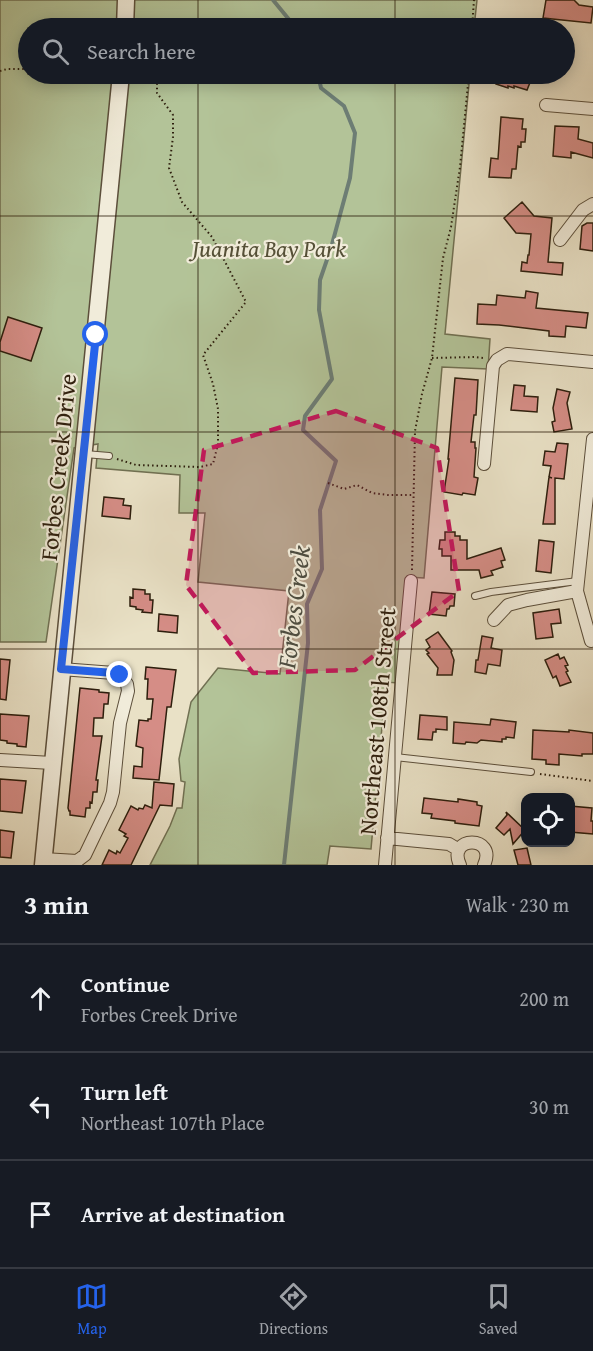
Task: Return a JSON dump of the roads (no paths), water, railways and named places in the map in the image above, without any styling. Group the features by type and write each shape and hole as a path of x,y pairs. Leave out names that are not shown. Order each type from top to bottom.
{"street":[{"path":"125,18 126,0"},
{"name":"Forbes Creek Drive","path":"43,862 120,84"},
{"path":"546,105 593,109"},
{"path":"560,240 583,210 593,204"},
{"path":"484,464 493,366 497,360 507,354 593,362"},
{"path":"591,641 577,586 593,439"},
{"name":"Northeast 108th Street","path":"385,865 411,581"},
{"path":"494,620 508,605 577,586"},
{"path":"43,862 77,861 85,855 113,792 120,723 128,691 127,684 120,675 114,673 61,669"},
{"path":"0,760 52,763"},
{"path":"387,837 449,844 459,850"},
{"path":"460,865 459,850 462,846 472,842 481,845 486,854 484,865"}],"lane":[{"path":"84,454 109,456"},
{"path":"475,596 491,592 577,586"},
{"path":"395,757 531,772"}],"waterway":[{"name":"Forbes Creek","path":"273,0 288,18"},
{"name":"Forbes Creek","path":"284,865 308,643 307,604 322,569 320,510 336,461 303,430 305,416 332,379 319,310 320,280 350,178 355,133 344,106 321,88 320,84"}],"park label":[{"name":"Juanita Bay Park","path":"269,248"}]}
